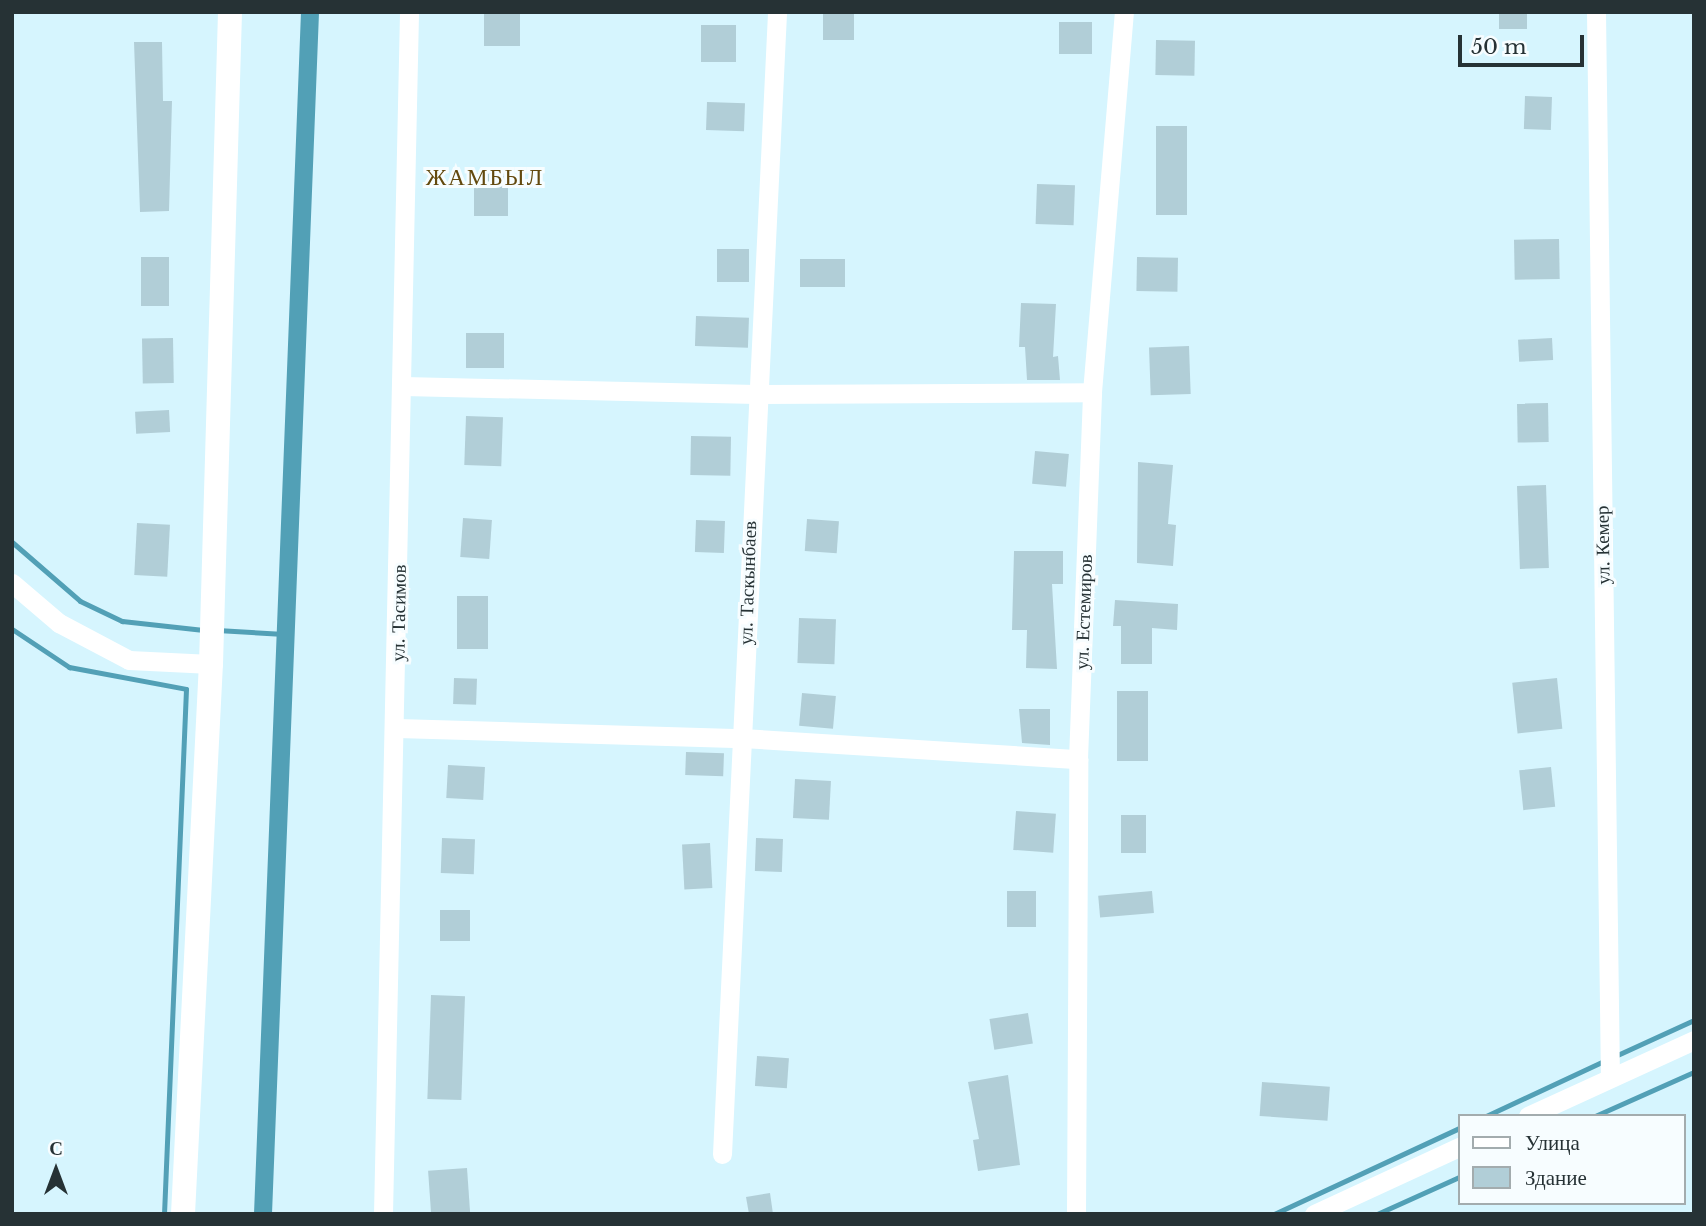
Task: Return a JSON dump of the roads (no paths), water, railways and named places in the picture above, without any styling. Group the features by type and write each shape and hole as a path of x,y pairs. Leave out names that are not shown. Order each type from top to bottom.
{"main road":[{"path":"183,1214 211,664 230,12"}],"street":[{"name":"ул. Тасимов","path":"383,1214 397,728 410,12"},
{"name":"ул. Таскынбаев","path":"722,1154 755,394 777,12"},
{"name":"ул. Естемиров","path":"1076,1214 1078,759 1092,393 1125,12"},
{"name":"ул. Кемер","path":"1596,12 1610,1078"},
{"path":"403,386 755,394 1092,393"},
{"path":"12,583 59,623 129,660 211,664"},
{"path":"397,728 742,738 1078,759"},
{"path":"1532,1114 1694,1040"},
{"path":"1314,1214 1458,1147"}],"waterway":[{"path":"263,1214 310,12"},
{"path":"12,542 80,601 122,621 204,630"},
{"path":"12,629 69,667 186,689 164,1214"},
{"path":"217,630 284,634"},
{"path":"1613,1057 1694,1020"},
{"path":"1490,1114 1604,1061"},
{"path":"1600,1114 1694,1072"},
{"path":"1274,1214 1458,1128"},
{"path":"1377,1214 1458,1177"}],"district":[{"name":"ЖАМБЫЛ","path":"485,177"}]}
